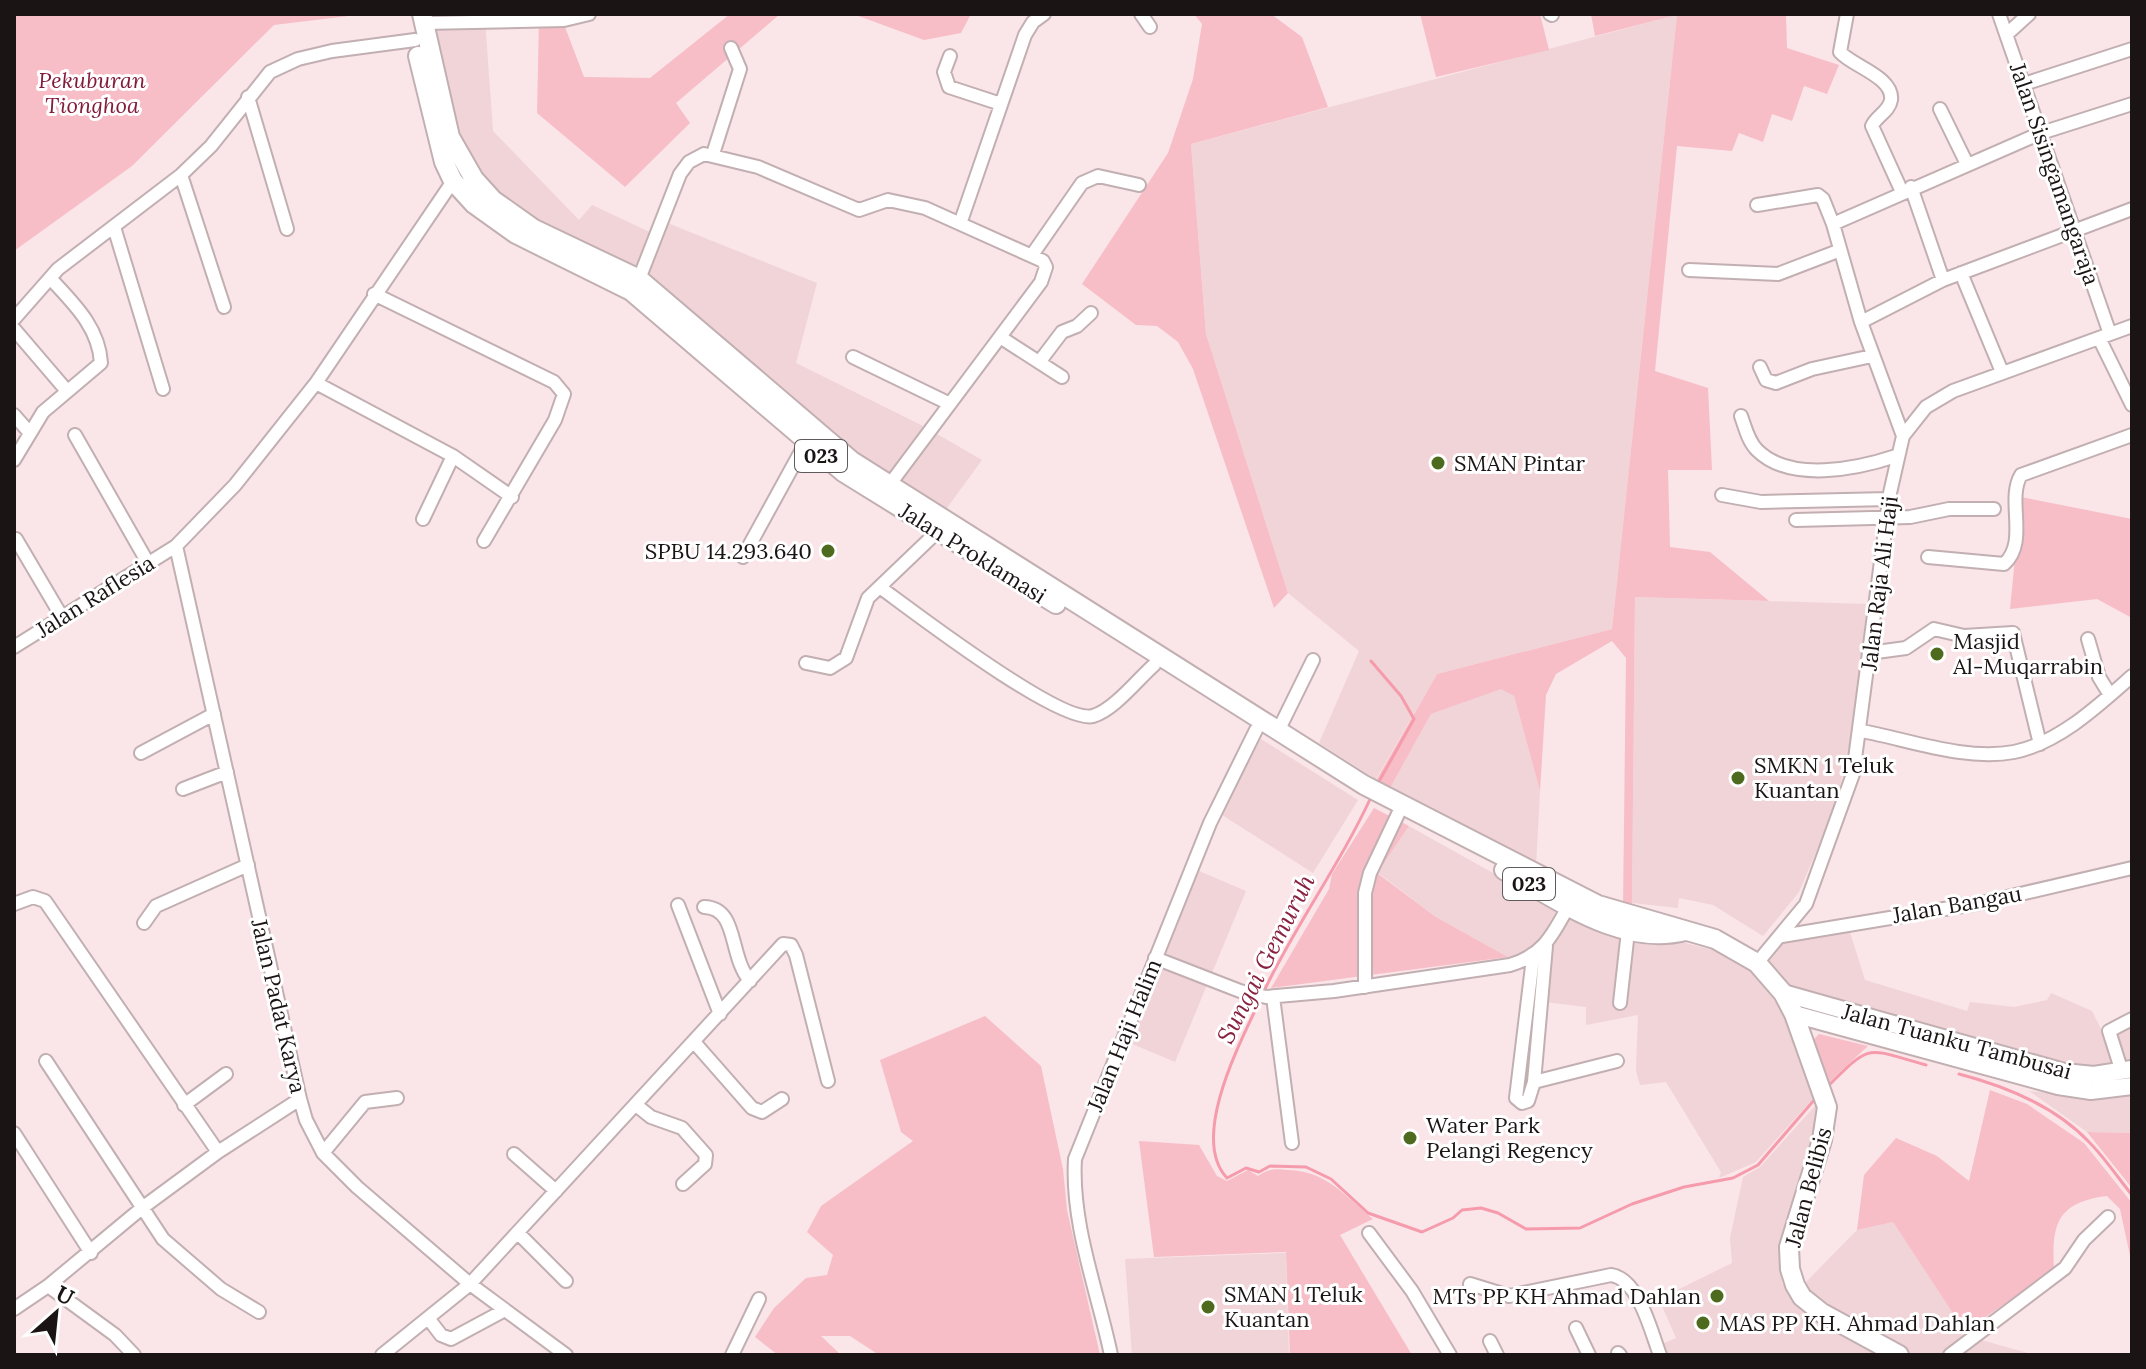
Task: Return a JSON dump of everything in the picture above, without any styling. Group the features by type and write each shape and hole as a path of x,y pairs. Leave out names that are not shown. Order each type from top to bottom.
{"highway":[{"name":"Jalan Proklamasi","path":"418,23 437,141 453,181 491,218 631,291 694,333 820,436 979,550 1256,730 1628,931 1664,936 1685,931"},
{"name":"Jalan Proklamasi","path":"418,23 450,137 474,179 513,217 639,279 805,444 843,472 938,531 979,550 1279,729 1322,764"},
{"name":"Jalan Proklamasi","path":"1401,810 1569,905 1685,931 1736,948 1757,963 1783,993 1794,1014"},
{"name":"Jalan Belibis","path":"1794,1014 1824,1092 1822,1140 1789,1247 1790,1269 1802,1297 1813,1306 1899,1355"}],"main road":[{"name":"Jalan Tuanku Tambusai","path":"1783,993 2064,1072 2129,1076"},
{"name":"Jalan Tuanku Tambusai","path":"1794,1014 2058,1086 2091,1091 2129,1076"}],"street":[{"path":"14,319 50,278 181,175 211,146 270,72 298,59 418,23 564,20 589,14"},
{"path":"961,221 1025,35 1033,22 1044,14"},
{"path":"1141,14 1150,27"},
{"path":"1847,14 1840,52 1883,82 1890,93 1890,104 1872,126 1881,151 1906,189 1943,280"},
{"name":"Jalan Sisingamangaraja","path":"1999,14 2074,229 2104,336 2132,405"},
{"path":"2007,34 2029,14"},
{"path":"713,154 740,69 731,48"},
{"path":"2024,84 2132,49"},
{"path":"950,56 944,72 949,87 1001,104"},
{"path":"248,97 287,229"},
{"path":"1833,224 1906,189 2041,133 2132,104"},
{"path":"1940,109 1967,164"},
{"path":"639,279 680,174 696,157 713,154 758,167 859,210 897,200 961,221 1043,261 1045,275 890,484"},
{"path":"181,175 224,307"},
{"path":"1032,255 1082,183 1098,176 1139,185"},
{"name":"Jalan Raflesia","path":"14,647 176,546 235,485 316,383 453,181"},
{"path":"1757,205 1818,195 1833,224 1838,251 1872,356 1903,436"},
{"path":"1861,322 1943,280 2132,209"},
{"path":"114,227 163,389"},
{"path":"1689,270 1778,274 1838,251"},
{"path":"1961,273 2002,372"},
{"path":"14,460 29,432 67,391 101,363 100,353 79,309 50,278"},
{"path":"374,294 561,388 562,405 484,541"},
{"path":"1040,361 1062,332 1077,326 1091,313"},
{"name":"Jalan Raja Ali Haji","path":"1757,963 1806,904 1818,880 1846,798 1862,731 1889,499 1896,456 1903,436 1926,407 1953,391 2132,326"},
{"path":"14,329 67,391"},
{"path":"1000,337 1062,377"},
{"path":"1760,367 1766,380 1776,383 1812,369 1872,356"},
{"path":"853,357 950,404"},
{"path":"316,383 453,456 512,497"},
{"path":"14,415 29,432"},
{"path":"1741,416 1758,451 1780,465 1856,468 1896,456"},
{"path":"75,435 148,563"},
{"path":"1928,557 1997,565 2007,562 2014,547 2016,487 2021,475 2132,435"},
{"path":"743,557 805,444"},
{"path":"423,519 453,456"},
{"path":"1722,495 1761,502 1889,499"},
{"path":"1796,520 1994,509"},
{"path":"806,663 830,668 846,658 865,603 938,531"},
{"path":"16,539 62,617"},
{"name":"Jalan Padat Karya","path":"176,546 306,1120 323,1153 470,1284 566,1355"},
{"path":"881,588 984,663 1066,711 1083,717 1096,715 1107,707 1154,665"},
{"path":"1869,653 1906,648 1934,629 1964,636 2013,633 2040,744"},
{"path":"2088,639 2099,677 2110,695"},
{"path":"1279,729 1313,660"},
{"path":"1862,731 1955,750 2013,752 2040,744 2132,676"},
{"path":"141,753 214,714"},
{"name":"Jalan Haji Halim","path":"1111,1355 1088,1260 1074,1180 1075,1159 1210,823 1256,730"},
{"path":"183,789 227,772"},
{"path":"1365,987 1365,893 1370,873 1401,810"},
{"path":"144,923 156,906 248,865"},
{"name":"Jalan Bangau","path":"1782,936 1986,902 2132,868"},
{"path":"14,904 39,897 45,901 218,1152"},
{"path":"678,905 720,1014"},
{"path":"1155,958 1265,997 1365,987 1510,965 1533,958 1546,946 1569,905"},
{"path":"704,907 720,910 726,917 737,963 750,981"},
{"path":"1620,1003 1628,931"},
{"path":"382,1355 470,1284 783,944 793,947 828,1081"},
{"path":"1533,958 1516,1098 1520,1102 1528,1101 1534,1082 1546,946"},
{"path":"1265,997 1292,1143"},
{"path":"2129,1076 2109,1031 2132,1019"},
{"path":"694,1042 752,1108 762,1112 782,1099"},
{"path":"46,1061 142,1208 178,1255 221,1289 259,1312"},
{"path":"1534,1082 1617,1061"},
{"path":"184,1105 226,1074"},
{"path":"323,1153 361,1106 371,1100 397,1098"},
{"path":"14,1309 91,1253 142,1208 218,1152 300,1099"},
{"path":"636,1105 651,1117 682,1128 706,1155 705,1164 683,1184"},
{"path":"14,1133 91,1253"},
{"path":"514,1154 556,1191"},
{"path":"1950,1355 2065,1268 2084,1240 2108,1217"},
{"path":"518,1233 566,1281"},
{"path":"1369,1233 1412,1291 1450,1355"},
{"path":"1470,1284 1509,1296 1611,1275 1621,1277 1633,1292 1660,1355"},
{"path":"48,1286 115,1335 134,1355"},
{"path":"732,1355 759,1299"},
{"path":"428,1318 441,1335 451,1339 505,1310"},
{"path":"1576,1328 1589,1355"},
{"path":"1490,1341 1497,1355"}],"shaded area":[{"path":"428,14 501,14 502,20 485,20 493,131 579,220 592,205 654,234 660,220 817,283 796,363 925,427 982,460 944,512 855,457 496,197 455,136"},
{"name":"SMAN Pintar","path":"1677,15 1612,629 1437,674 1376,779 1319,743 1359,651 1288,593 1206,334 1191,144"},
{"name":"SMKN 1 Teluk Kuantan","path":"1635,597 1867,604 1850,745 1834,810 1799,892 1763,936 1713,905 1679,898 1678,908 1632,903"},
{"path":"1501,688 1514,696 1540,791 1536,866 1389,790 1431,714"},
{"path":"1261,739 1358,800 1313,873 1222,815 1233,785"},
{"path":"1409,826 1557,909 1535,950 1525,956 1508,957 1436,917 1377,872"},
{"path":"1199,871 1246,891 1175,1062 1130,1043"},
{"path":"1569,914 1721,952 1745,966 1760,981 1777,1004 1808,1063 1818,1093 1756,1162 1719,1178 1721,1172 1666,1082 1640,1085 1636,1071 1638,1015 1586,1025 1586,1007 1545,1002 1550,949"},
{"path":"1848,926 1865,980 1967,1011 1970,1002 2014,1007 2047,1000 2051,993 2092,1011 2105,1037 2132,1021 2132,1064 2082,1069 1809,998 1783,980 1767,963 1786,940"},
{"path":"2029,1091 2086,1097 2132,1092 2132,1133 2087,1132"},
{"path":"1822,1098 1812,1152 1779,1245 1782,1283 1800,1310 1884,1355 1661,1355 1657,1346 1676,1338 1659,1299 1732,1263 1730,1238 1743,1177 1760,1167"},
{"path":"1893,1222 1952,1312 1960,1334 2035,1355 1908,1355 1813,1294 1806,1282 1857,1230"},
{"name":"SMAN 1 Teluk Kuantan","path":"1286,1253 1289,1355 1132,1355 1125,1259"}],"green space":[{"name":"Pekuburan Tionghoa","path":"14,14 365,14 274,25 132,166 14,251"},
{"path":"730,14 780,14 676,103 690,123 625,187 537,113 539,20 565,27 584,77 650,78"},
{"path":"853,14 971,14 961,33 924,40"},
{"path":"1194,14 1271,14 1302,37 1328,107 1191,144 1206,334 1288,593 1274,608 1193,369 1178,342 1157,326 1136,325 1082,284 1168,153 1193,79 1202,24"},
{"path":"1420,14 1540,14 1549,50 1436,77"},
{"path":"1591,14 1786,16 1787,48 1839,65 1827,94 1804,86 1792,121 1772,114 1763,142 1739,133 1732,151 1677,146 1655,371 1708,388 1712,470 1668,470 1670,547 1710,552 1769,601 1635,597 1632,903 1623,907 1626,658 1612,641 1556,674 1546,695 1540,791 1514,696 1501,689 1431,714 1389,790 1377,779 1437,674 1612,629 1677,15 1595,36"},
{"path":"2021,497 2132,519 2132,618 2097,599 2010,609"},
{"path":"1374,808 1409,826 1377,873 1436,917 1508,957 1271,988 1329,889 1332,874"},
{"path":"985,1016 1041,1066 1063,1169 1067,1210 1100,1355 879,1355 850,1336 821,1336 841,1355 778,1355 755,1337 774,1308 806,1278 827,1275 833,1255 807,1232 821,1206 913,1141 901,1132 880,1060"},
{"path":"1819,1034 1868,1046 1828,1083 1812,1041"},
{"path":"1990,1090 2027,1104 2084,1143 2132,1203 2132,1265 2120,1209 2107,1196 2078,1203 2061,1217 2057,1227 2054,1269 1960,1335 1952,1312 1893,1222 1857,1230 1864,1175 1896,1138 1937,1156 1969,1181"},
{"path":"2087,1132 2132,1133 2132,1188"},
{"path":"1139,1141 1199,1145 1217,1176 1227,1181 1248,1170 1258,1176 1279,1169 1302,1171 1325,1180 1344,1194 1373,1219 1340,1235 1412,1355 1290,1355 1286,1252 1154,1257"}],"waterway":[{"name":"Sungai Gemuruh","path":"1371,661 1401,696 1414,719 1377,785"},
{"name":"Sungai Gemuruh","path":"1264,991 1372,795"},
{"name":"Sungai Gemuruh","path":"1261,998 1231,1063 1216,1115 1213,1139 1217,1161 1227,1178 1246,1168 1259,1172 1270,1166 1306,1167 1331,1179 1368,1213 1422,1232 1453,1218 1462,1210 1481,1208 1498,1213 1526,1229 1580,1228 1632,1204 1684,1187 1733,1178 1758,1165 1815,1099"},
{"name":"Sungai Gemuruh","path":"1826,1088 1853,1063 1870,1053 1891,1055 1926,1065"},
{"name":"Sungai Gemuruh","path":"1959,1074 2029,1099 2061,1118 2095,1148 2132,1195"}],"place":[{"name":"SMAN Pintar","path":"1438,463"},
{"name":"SPBU 14.293.640","path":"828,551"},
{"name":"Masjid Al-Muqarrabin","path":"1937,654"},
{"name":"SMKN 1 Teluk Kuantan","path":"1738,778"},
{"name":"Water Park Pelangi Regency","path":"1410,1138"},
{"name":"MTs PP KH Ahmad Dahlan","path":"1717,1296"},
{"name":"SMAN 1 Teluk Kuantan","path":"1208,1307"},
{"name":"MAS PP KH. Ahmad Dahlan","path":"1703,1323"}]}
